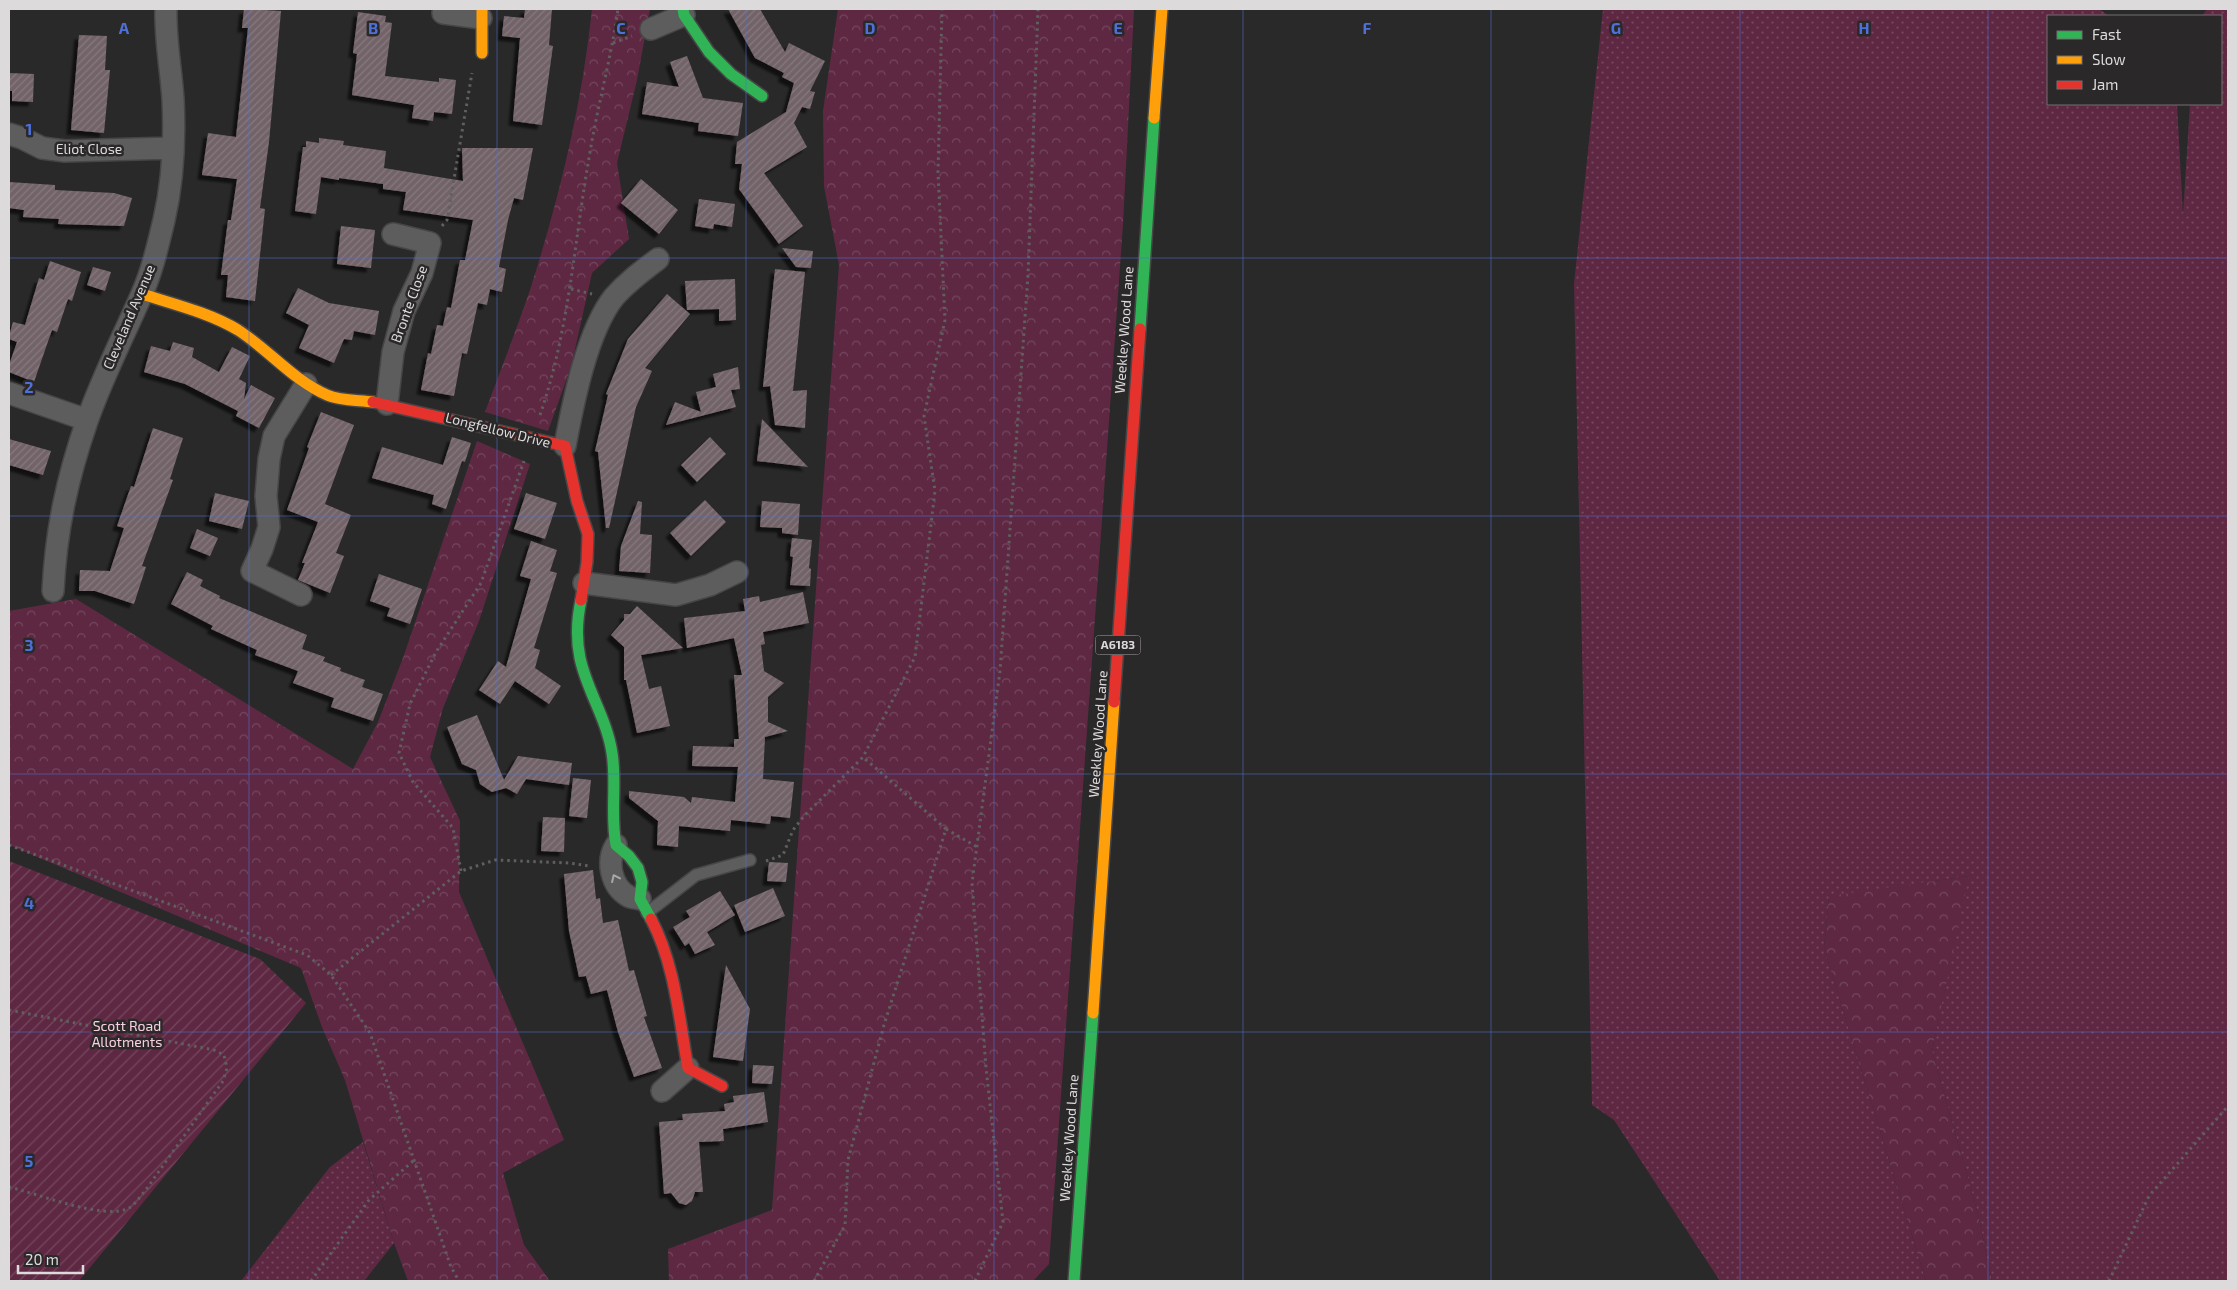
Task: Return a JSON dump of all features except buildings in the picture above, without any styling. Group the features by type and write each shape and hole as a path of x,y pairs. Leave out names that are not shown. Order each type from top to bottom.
{"street":[{"name":"Cleveland Avenue","path":"54,591 56,546 68,478 87,420 112,357 142,294 165,219 171,184 173,99 166,29 166,9"},
{"name":"Weekley Wood Lane","path":"1074,1281 1162,9"},
{"path":"651,29 684,12 708,52 731,74 762,96"},
{"path":"444,13 482,14 482,53"},
{"name":"Eliot Close","path":"9,134 42,148 65,151 172,148"},
{"path":"393,234 430,243"},
{"name":"Bronte Close","path":"387,404 392,352 404,311 422,273 430,243"},
{"path":"565,446 575,397 593,336 613,299 631,279 658,259"},
{"name":"Longfellow Drive","path":"142,294 193,311 236,329 262,346 306,384 329,396 387,404 531,440 565,446 579,511 588,532 588,557 577,633 578,649 604,718 612,752 614,779 611,809 612,830 616,845 611,854 611,870"},
{"path":"301,595 252,571 262,549 268,527 266,496 274,436 306,384"},
{"path":"9,392 87,420"},
{"path":"584,583 676,595 710,584 737,572"},
{"path":"616,845 628,853 640,872 643,888 643,906"},
{"path":"611,870 620,888 629,897 643,906 659,934 672,974 688,1068"},
{"path":"688,1068 722,1086"},
{"path":"662,1091 688,1068"}],"lane":[{"path":"643,906 696,875 750,860"}],"path":[{"path":"461,870 453,828 413,782 399,753 410,704 436,652 481,583 552,380 571,289 589,157 613,43 618,9"},
{"path":"750,860 767,861 783,855 793,830 804,816 863,757 915,657 934,491 924,416 945,320 938,172 942,9"},
{"path":"975,1281 1003,1222 986,1068 972,883 1000,671 1028,275 1038,9"},
{"path":"430,243 447,220 473,64 482,53"},
{"path":"571,289 590,293"},
{"path":"863,757 946,829 976,846"},
{"path":"814,1281 845,1225 848,1160 884,1025 946,829"},
{"path":"9,845 307,955 331,975 370,1033 451,1267 459,1281"},
{"path":"331,975 461,870 495,860 569,863 611,870"},
{"path":"9,1010 214,1050 224,1056 227,1068 223,1081 145,1191 130,1208 117,1212 100,1211 9,1187"},
{"path":"2109,1281 2150,1196 2228,1106"},
{"path":"311,1281 369,1200 413,1161"}],"green space":[{"path":"592,9 650,9 637,80 617,163 629,239 592,273 571,367 548,431 485,412 530,290 551,221 576,116"},
{"path":"838,9 1134,9 1123,224 1049,1264 1033,1281 669,1281 668,1249 772,1210 839,265 824,186 823,111"},
{"path":"1603,9 2099,9 2108,15 2047,15 2047,105 2177,105 2183,215 2190,105 2222,105 2222,15 2203,15 2207,9 2228,9 2228,1281 1992,1281 1978,1214 1932,1051 1968,876 1829,897 1824,948 1926,1281 1720,1281 1614,1120 1592,1105 1574,284"},
{"path":"477,441 530,464 479,621 443,708 430,757 460,821 459,892 564,1140 503,1173 524,1245 550,1281 408,1281 394,1243 345,1080 322,1027 301,968 9,845 9,611 76,599 353,769 378,722 403,658"},
{"name":"Scott Road Allotments","path":"9,861 260,959 306,1003 79,1281 9,1281"},
{"path":"1969,876 1932,1051 1978,1214 1992,1281 1926,1281 1824,948 1829,896"},
{"path":"363,1142 394,1243 364,1281 241,1281 330,1167"}],"traffic: fast":[{"path":"683,9 684,15 709,52 731,74 762,96"},
{"path":"1140,329 1154,118"},
{"path":"581,600 578,644 583,670 606,728 612,753 616,845 629,856 638,868 642,882 640,899 651,919"},
{"path":"1074,1281 1093,1013"}],"traffic: slow":[{"path":"482,9 482,53"},
{"path":"1154,118 1162,9"},
{"path":"142,294 191,309 238,330 293,374 327,395 373,402"},
{"path":"1093,1013 1114,702"}],"traffic: jam":[{"path":"1114,702 1140,329"},
{"path":"373,402 565,446 577,501 588,534 587,562 581,600"},
{"path":"651,919 666,954 671,973 688,1068 722,1086"}]}
